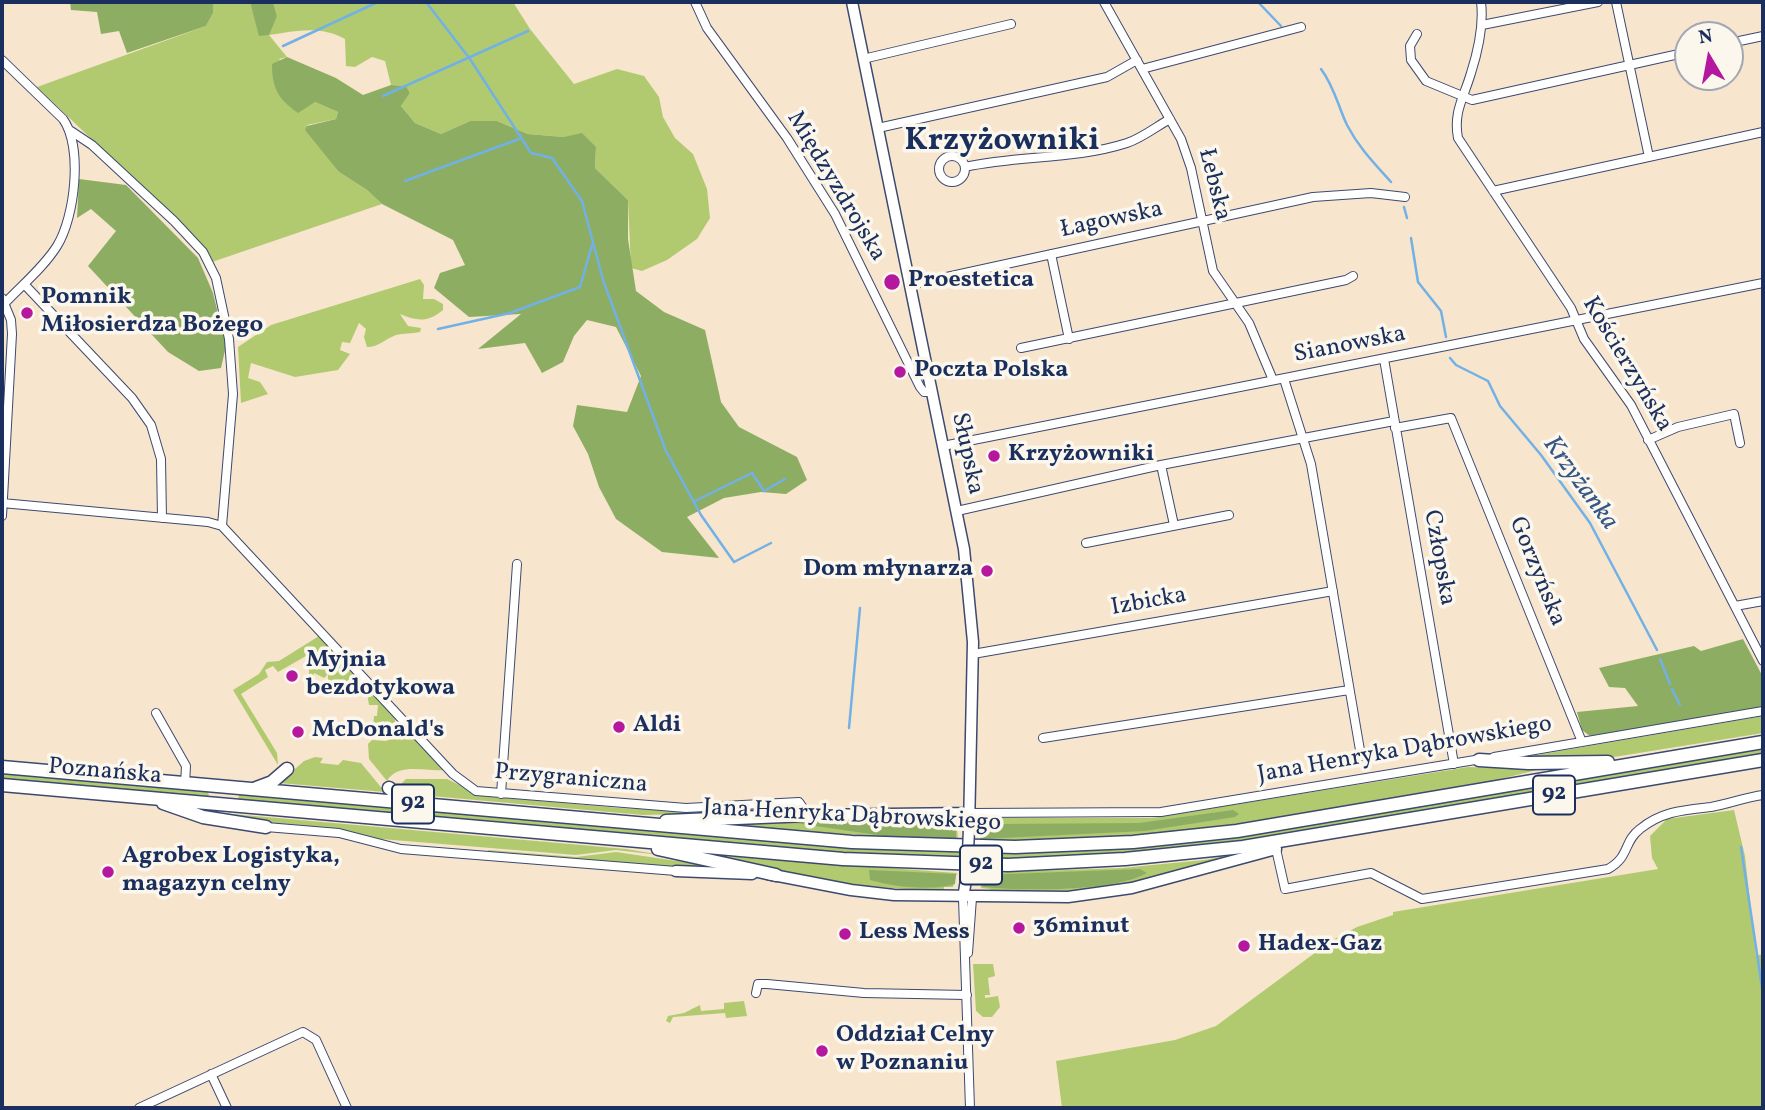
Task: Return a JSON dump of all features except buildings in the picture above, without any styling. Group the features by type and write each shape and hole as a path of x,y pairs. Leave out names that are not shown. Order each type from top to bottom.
{"main road":[{"name":"Jana Henryka Dąbrowskiego","path":"185,784 911,846 1104,844 1250,829 1763,742"},
{"path":"2,759 18,769"},
{"path":"1479,760 1528,764 1658,760"},
{"name":"Jana Henryka Dąbrowskiego","path":"205,803 873,861 1007,865 1177,855 1763,760"},
{"name":"Poznańska","path":"2,767 185,784"},
{"path":"250,789 270,784 287,769"},
{"name":"Poznańska","path":"2,785 205,803"},
{"path":"2,790 30,787"},
{"path":"389,788 408,803"},
{"path":"150,798 198,816 266,827"},
{"path":"641,824 688,818 808,815"},
{"path":"1276,849 1312,842 1344,830"},
{"path":"617,839 776,875"}],"street":[{"name":"Międzyzdrojska","path":"695,2 707,28 810,173 853,250 920,387 924,392 932,392"},
{"name":"Słupska","path":"852,2 957,511 967,576 973,654 968,898"},
{"name":"Łebska","path":"1104,2 1170,119 1192,168 1213,271 1233,304 1249,323 1273,380"},
{"name":"Kościerzyńska","path":"1481,2 1482,25 1470,76 1456,112 1458,138 1576,321 1584,339 1631,405 1763,661"},
{"path":"1482,25 1570,5 1598,2"},
{"path":"1616,2 1649,157"},
{"path":"863,59 1011,24"},
{"path":"1142,69 1301,27"},
{"path":"1417,34 1410,46 1411,60 1426,81 1472,100 1674,55"},
{"path":"1744,40 1763,36"},
{"path":"2,60 71,131 174,221 203,253 216,278 229,339 233,394 222,526 2,503"},
{"path":"878,128 1107,77 1137,60"},
{"path":"965,167 1006,158 1064,157 1130,142 1170,119"},
{"path":"2,516 12,329 4,300 24,284 54,251 63,233 74,173 75,146 71,131"},
{"path":"1493,191 1763,132"},
{"name":"Łagowska","path":"910,285 1323,196 1370,193 1405,197"},
{"path":"1051,254 1069,339"},
{"path":"1021,348 1353,276"},
{"name":"Sianowska","path":"943,446 1763,283"},
{"path":"24,284 132,398 151,425 162,459 162,518"},
{"name":"Człopska","path":"1384,359 1454,764"},
{"path":"1284,379 1311,464 1361,756"},
{"path":"1648,440 1678,427 1734,414 1740,443"},
{"name":"Gorzyńska","path":"1395,424 1451,418 1582,742"},
{"path":"957,511 1161,465 1302,437 1395,424"},
{"path":"1161,465 1174,525"},
{"path":"1086,543 1229,515"},
{"name":"Przygraniczna","path":"222,526 453,775 475,791 686,808 799,802 808,815"},
{"path":"501,794 517,565"},
{"name":"Izbicka","path":"973,654 1333,591"},
{"path":"1735,606 1763,601"},
{"path":"1043,738 1349,690"},
{"name":"Jana Henryka Dąbrowskiego","path":"969,813 1161,812 1763,711"},
{"path":"156,713 186,766 185,784"},
{"path":"266,827 344,834 392,848 676,871 776,875 860,892 968,898 1075,897 1121,890 1276,849 1285,889 1371,873 1422,899 1608,869 1624,857 1629,839 1638,830 1674,810 1710,807 1763,795"},
{"path":"808,815 969,813"},
{"path":"968,898 966,960 970,1108"},
{"path":"756,993 758,984 767,984 864,993 967,995"},
{"path":"139,1108 303,1032 316,1040 347,1108"},
{"path":"211,1074 227,1108"}],"green space":[{"path":"70,2 213,2 213,13 206,26 127,53 119,31 101,34 97,12 71,10"},
{"path":"213,2 250,2 260,36 277,16 273,2 513,2 530,29 574,84 617,69 644,76 659,97 663,117 675,138 693,154 707,189 710,218 697,239 667,260 642,271 631,268 628,200 595,168 596,147 564,137 528,134 497,121 470,121 441,134 415,123 401,106 410,93 406,86 391,85 385,61 372,57 355,67 346,66 345,39 326,32 298,31 269,35 287,57 279,59 315,102 338,112 336,119 307,125 339,172 367,190 382,204 212,262 172,216 37,87 206,26 213,13"},
{"path":"250,2 273,2 277,16 269,35 259,36"},
{"path":"287,57 336,78 363,95 391,85 406,86 410,93 401,106 415,123 441,134 470,121 497,121 528,134 564,137 582,133 596,147 595,168 628,200 628,239 636,291 664,312 705,330 721,402 739,427 797,457 807,480 786,494 761,492 724,498 687,517 719,558 662,552 616,519 573,426 577,405 627,412 641,376 616,327 587,320 574,336 563,362 542,373 525,343 478,349 521,314 469,317 434,288 440,273 465,265 453,240 382,204 367,190 339,172 305,130 307,126 336,119 338,112 315,102 298,113 285,103 273,80 272,64"},
{"path":"79,179 126,185 198,258 213,293 226,346 221,368 199,371 168,352 88,266 116,231 91,209 77,218"},
{"path":"420,279 424,285 423,299 434,299 443,304 443,310 422,320 400,314 408,326 421,328 420,332 396,335 367,347 364,337 366,329 359,323 350,343 342,342 340,350 350,354 338,370 295,377 251,363 248,378 260,382 268,394 241,403 238,347 271,325"},
{"path":"319,636 395,717 395,724 385,733 369,732 368,726 373,726 378,705 369,705 367,693 352,686 352,681 328,683 328,674 324,678 314,673 313,682 309,682 309,665 318,661 313,652 278,672 273,666 265,670 268,677 241,694 277,753 278,765 233,690 259,674 267,662 279,661"},
{"path":"1743,639 1763,677 1763,707 1590,736 1582,730 1577,712 1638,706 1625,688 1609,687 1599,668 1694,646 1701,651"},
{"path":"1763,716 1763,733 1614,757 1514,759"},
{"path":"403,733 412,735 444,770 405,770 392,775 387,781 369,759 368,744 372,740 386,741"},
{"path":"1763,747 1763,755 1287,835 1164,852 1003,860 865,856 238,800 239,794 856,847 996,852 1115,848"},
{"path":"315,757 323,758 320,763 338,765 343,760 361,763 385,792 279,783 304,761"},
{"path":"1468,767 1541,769 1472,786 1262,822 1157,835 980,842 981,826 997,823 1000,818 1152,818"},
{"path":"2,772 207,790 209,795 206,798 2,780"},
{"path":"406,779 447,779 483,796 620,808 687,811 791,808 785,812 643,815 420,795 397,788"},
{"path":"187,810 626,849 668,856 616,850 576,855 381,839 266,825"},
{"path":"1233,810 1239,814 1235,817 1145,831 981,839 982,827 991,824 1139,823"},
{"path":"1734,810 1745,856 1756,956 1763,954 1763,1108 1062,1108 1056,1061 1175,1040 1216,1026 1331,941 1357,927 1393,915 1393,912 1658,869 1652,858 1650,836 1667,819"},
{"path":"939,818 941,823 957,824 958,842 687,823"},
{"path":"940,821 956,825 956,839 884,836 795,823"},
{"path":"488,850 576,857 616,852 697,864 700,868 655,869 488,854"},
{"path":"1253,851 1137,883 1075,894 990,894 990,889 981,888 979,873 1122,868 1204,860"},
{"path":"726,856 957,873 953,887 944,887 944,892 825,883 724,858"},
{"path":"1140,869 1147,873 1113,884 1067,889 983,887 979,879 981,875"},
{"path":"869,870 956,874 955,884 924,888 889,885 870,880"},
{"path":"973,964 993,964 995,976 988,978 990,995 985,995 985,998 998,996 1000,1007 992,1017 983,1017 976,1011"},
{"path":"744,1001 747,1016 726,1018 725,1013 673,1017 670,1023 666,1021 668,1016 684,1013 700,1005 701,1011 724,1009 724,1003"}],"waterway":[{"path":"283,46 378,2"},
{"path":"426,2 470,59 531,153 552,158 582,201 603,280 666,451 701,515 734,562 771,543"},
{"name":"Krzyżanka","path":"1258,2 1281,26"},
{"path":"383,96 528,31"},
{"name":"Krzyżanka","path":"1321,69 1352,133 1391,182"},
{"path":"405,181 519,139"},
{"name":"Krzyżanka","path":"1404,207 1407,218"},
{"name":"Krzyżanka","path":"1411,238 1418,282 1441,311 1446,337"},
{"path":"438,329 510,313 580,287 592,245"},
{"name":"Krzyżanka","path":"1450,358 1456,365 1488,381 1500,406 1541,455 1590,523 1657,650"},
{"path":"695,501 752,473 764,491 785,479"},
{"path":"849,728 860,608"},
{"name":"Krzyżanka","path":"1660,659 1670,684"},
{"name":"Krzyżanka","path":"1672,689 1680,705"},
{"name":"Krzyżanka","path":"1741,847 1763,994"}],"place":[{"name":"Proestetica","path":"892,282"},
{"name":"Pomnik Miłosierdza Bożego","path":"27,313"},
{"name":"Poczta Polska","path":"900,372"},
{"name":"Krzyżowniki","path":"994,456"},
{"name":"Dom młynarza","path":"987,571"},
{"name":"Myjnia bezdotykowa","path":"292,676"},
{"name":"Aldi","path":"619,727"},
{"name":"McDonald's","path":"298,732"},
{"name":"Agrobex Logistyka, magazyn celny","path":"108,872"},
{"name":"36minut","path":"1019,928"},
{"name":"Less Mess","path":"845,934"},
{"name":"Hadex-Gaz","path":"1244,946"},
{"name":"Oddział Celny w Poznaniu","path":"822,1051"}],"district":[{"name":"Krzyżowniki","path":"1002,143"}]}
